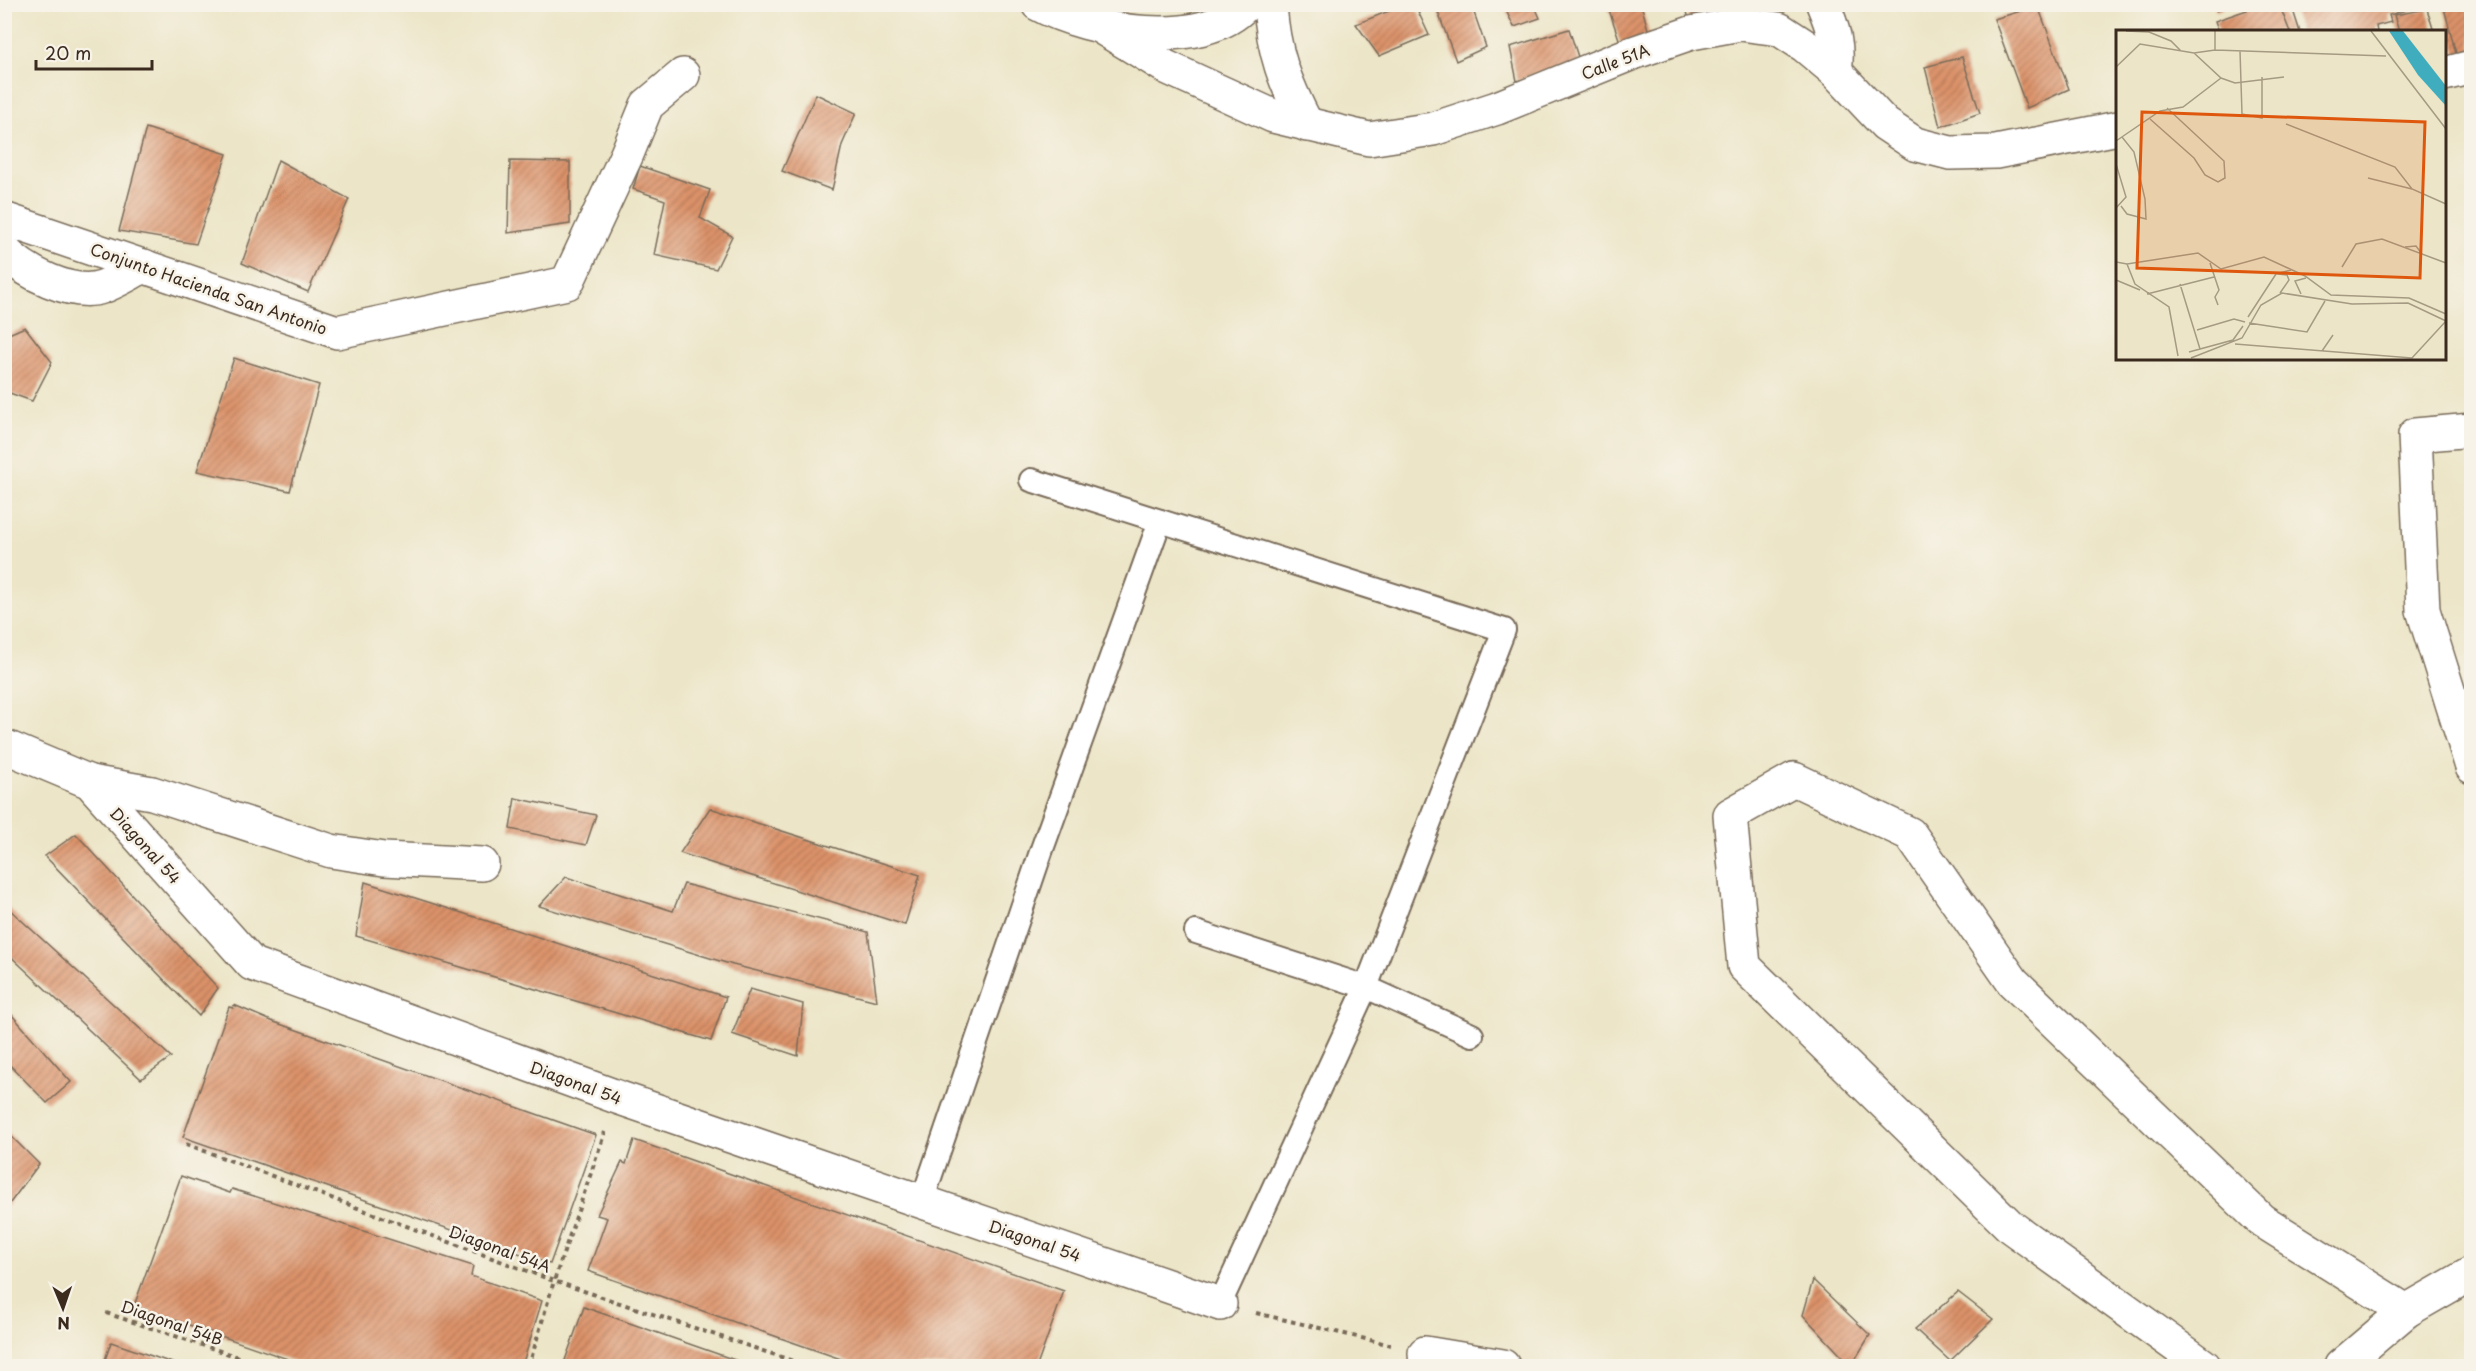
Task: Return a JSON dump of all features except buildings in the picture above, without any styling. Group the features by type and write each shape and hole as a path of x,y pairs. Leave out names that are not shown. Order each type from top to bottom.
{"street":[{"path":"1038,4 1099,26 1157,33 1190,33 1219,25 1239,13 1246,4"},
{"path":"1270,4 1272,34 1286,86 1307,124"},
{"path":"1823,4 1834,31 1838,54 1835,71"},
{"name":"Calle 51A","path":"1099,26 1166,67 1273,116 1369,139 1433,129 1497,108 1630,54 1691,33 1740,24 1779,30 1805,46 1835,71 1885,124 1915,144 1950,153 1996,152 2116,128"},
{"path":"2446,74 2472,67"},
{"name":"Conjunto Hacienda San Antonio","path":"4,219 337,332 567,283 627,154 647,105 683,75"},
{"path":"4,251 15,262 41,279 75,288 100,288 144,266"},
{"path":"2472,430 2415,435 2423,610 2472,767"},
{"name":"Diagonal 54","path":"4,746 90,782 252,964 617,1097 1220,1304"},
{"path":"2204,1366 2011,1227 1744,966 1730,815 1794,779 1910,834 2013,982 2261,1220 2406,1311"},
{"path":"90,782 152,793 331,852 384,859 482,864"},
{"path":"2341,1366 2406,1311 2472,1273"},
{"path":"1425,1360 1503,1366"}],"lane":[{"path":"1031,480 1504,630 1366,987 1220,1304"},
{"path":"922,1201 1041,852 1160,521"},
{"path":"1196,932 1366,987 1472,1035"}],"path":[{"path":"529,1366 554,1281 617,1097"},
{"name":"Diagonal 54A","path":"186,1144 554,1281 808,1366"},
{"path":"1220,1304 1425,1360"},
{"name":"Diagonal 54B","path":"106,1312 265,1366"}]}
